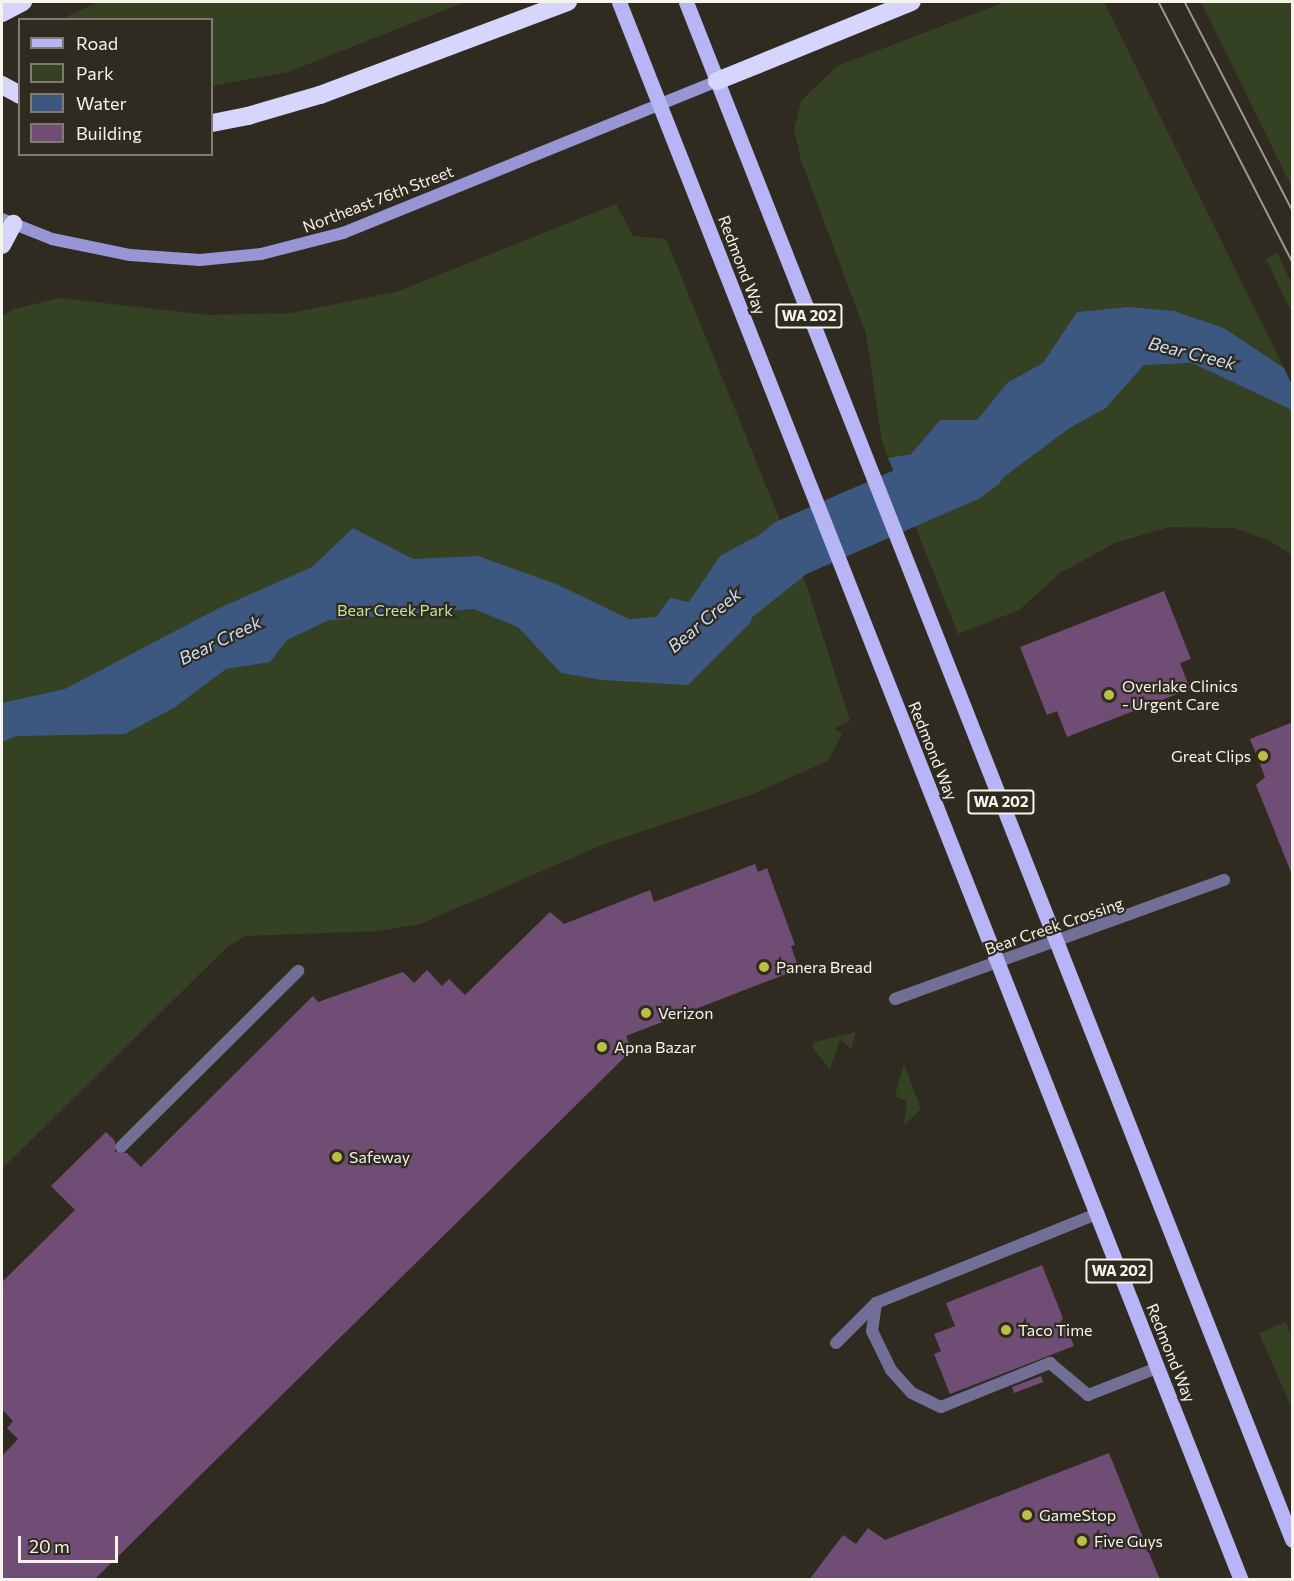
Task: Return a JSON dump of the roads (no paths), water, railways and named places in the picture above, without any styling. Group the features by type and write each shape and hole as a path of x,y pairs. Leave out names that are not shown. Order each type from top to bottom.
{"highway":[{"path":"2,13 23,2"},
{"path":"213,123 248,116 320,95 568,2"},
{"path":"717,81 912,2"},
{"path":"2,85 18,94"},
{"path":"2,245 7,222"}],"main road":[{"name":"Redmond Way","path":"619,2 1240,1580"},
{"name":"WA 202","path":"686,2 1293,1540"},
{"name":"Northeast 76th Street","path":"7,222 52,239 130,255 200,260 261,254 343,233 717,81"}],"lane":[{"name":"Bear Creek Crossing","path":"895,999 1056,943 1224,880"},
{"path":"121,1147 297,971"},
{"path":"836,1343 876,1303 1096,1214"},
{"path":"876,1303 872,1331 891,1370 912,1393 934,1406 957,1404 1050,1363 1088,1395 1157,1368"}],"water":[{"path":"1128,307 1174,311 1224,328 1284,368 1292,385 1292,410 1192,363 1144,365 1106,408 1071,427 992,486 906,503 888,458 911,454 940,420 977,420 1007,383 1043,363 1077,312"},
{"path":"782,523 794,554 766,584 750,623 688,685 602,680 561,673 518,627 474,609 329,620 287,640 270,662 226,669 175,707 125,734 16,736 2,742 2,703 65,689 217,609 312,567 353,528 413,559 478,556 556,584 629,619 656,617 670,598 689,602 720,556"}],"waterway":[{"name":"Bear Creek","path":"728,598 791,548 965,472 977,463"}],"tram line":[{"path":"1159,2 1292,261"},
{"path":"1185,2 1292,209"}],"place":[{"name":"Overlake Clinics - Urgent Care","path":"1109,695"},
{"name":"Great Clips","path":"1263,756"},
{"name":"Panera Bread","path":"764,967"},
{"name":"Verizon","path":"646,1013"},
{"name":"Apna Bazar","path":"602,1047"},
{"name":"Safeway","path":"337,1157"},
{"name":"Taco Time","path":"1006,1330"},
{"name":"GameStop","path":"1027,1515"},
{"name":"Five Guys","path":"1082,1541"}],"park label":[{"name":"Bear Creek Park","path":"395,610"}]}
